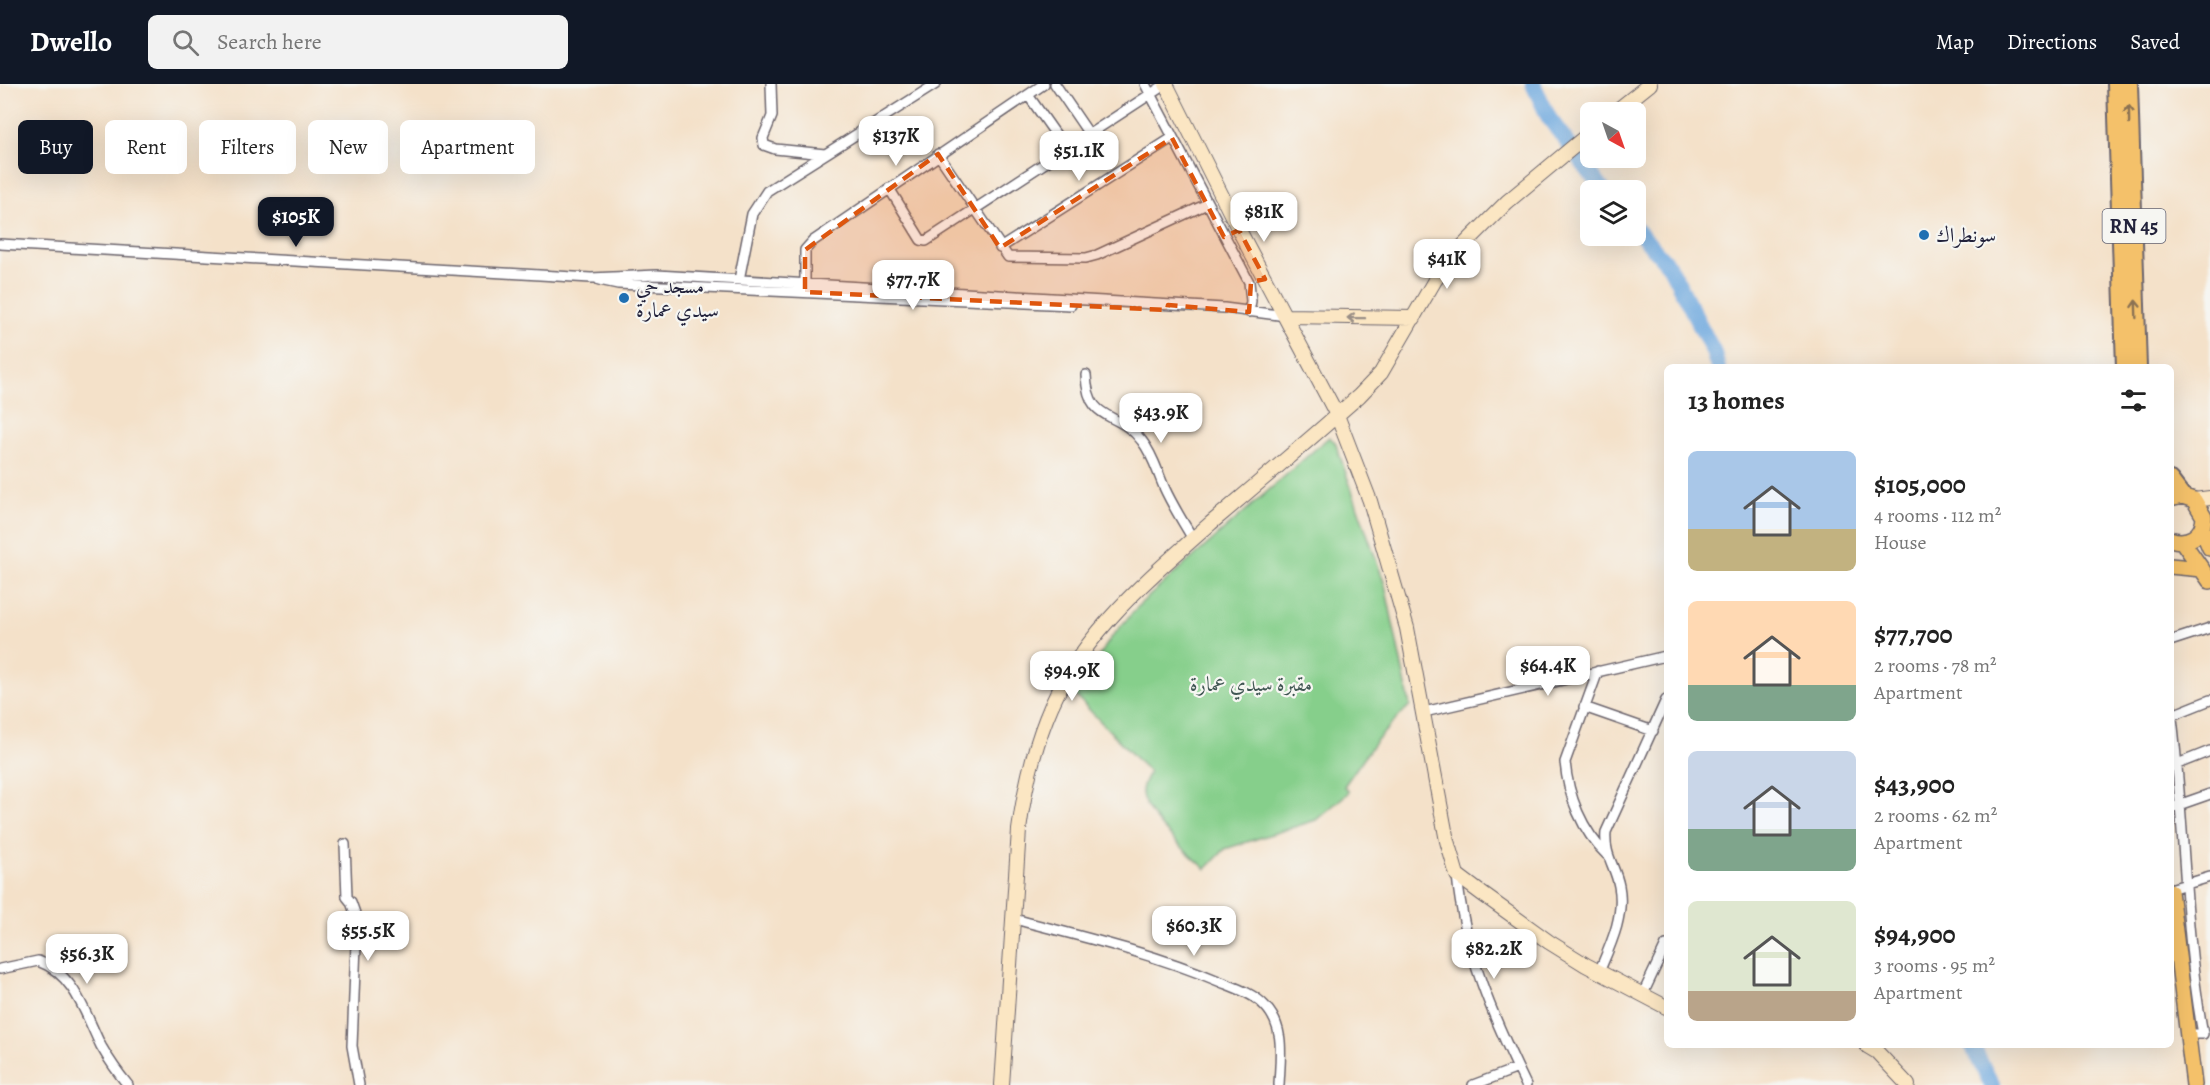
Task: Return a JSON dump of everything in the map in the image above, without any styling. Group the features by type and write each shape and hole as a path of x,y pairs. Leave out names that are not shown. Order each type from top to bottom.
{"highway":[{"name":"RN 45","path":"2116,84 2125,364"},
{"name":"RN 45","path":"2129,84 2138,364"}],"main road":[{"path":"1166,84 1239,230 1337,415 1388,558 1407,628 1448,841 1457,875 1549,942 1642,996 1664,1006"},
{"path":"1628,102 1650,84"},
{"path":"1002,1085 1023,799 1046,718 1064,683 1108,620 1131,595 1337,415 1381,373 1435,280 1456,253 1507,202 1580,141"},
{"path":"1286,316 1414,318"},
{"path":"2182,498 2210,498"},
{"path":"2182,498 2203,510 2210,548"},
{"path":"2176,540 2194,538 2205,523"},
{"path":"2176,540 2206,575"},
{"path":"2174,567 2206,575"},
{"path":"2174,928 2178,965 2200,1034 2194,1085"},
{"path":"1869,1048 1889,1064 1908,1085"}],"street":[{"path":"771,84 772,116 763,138 764,145 775,149 825,154"},
{"path":"739,280 756,205 766,191 936,84"},
{"path":"805,288 805,250 808,246 938,154 1044,84"},
{"path":"1055,84 1089,134"},
{"path":"1145,84 1249,282 1251,301 1249,312"},
{"path":"889,188 923,242 1166,84"},
{"path":"1028,95 1066,149"},
{"path":"1000,248 1172,138"},
{"path":"938,154 1008,257 1086,258 1105,252 1207,204"},
{"path":"1224,237 1239,230"},
{"path":"0,244 591,278 657,275 739,280 805,288"},
{"path":"591,278 618,284 805,288 1168,307 1286,316"},
{"path":"1249,282 1265,279"},
{"path":"1086,375 1087,394 1095,407 1134,431 1143,442 1174,507 1193,539"},
{"path":"2174,641 2210,628"},
{"path":"1424,712 1664,656"},
{"path":"1598,671 1565,762 1566,777 1582,823 1593,842 1606,855 1616,873 1620,899 1615,933 1599,972"},
{"path":"2174,714 2210,700"},
{"path":"1606,855 1606,832 1664,705"},
{"path":"1584,707 1653,731"},
{"path":"2200,1034 2186,886 2182,805 2174,765 2210,751"},
{"path":"2174,806 2210,794"},
{"path":"345,844 347,897 357,919 351,1046 359,1085"},
{"path":"1457,875 1460,906 1473,964 1526,1085"},
{"path":"2174,889 2210,877"},
{"path":"1014,919 1125,948 1199,973 1251,995 1266,1007 1280,1031 1279,1085"},
{"path":"1642,996 1664,949"},
{"path":"0,969 38,961 64,978 77,995 102,1048 128,1085"},
{"path":"2178,965 2194,965"},
{"path":"1473,1085 1518,1068"}],"highlighted area":[{"path":"1172,138 1224,237 1239,230 1265,279 1251,282 1249,312 1168,305 1167,310 805,292 805,250 938,154 1000,248"}],"green space":[{"name":"مقبرة سيدي عمارة","path":"1329,437 1335,442 1385,585 1410,705 1375,742 1344,786 1349,792 1316,820 1225,849 1206,869 1159,824 1145,804 1142,791 1149,772 1074,694 1111,638 1139,605"}],"waterway":[{"path":"1533,84 1549,118 1596,180"},
{"path":"1646,240 1670,267 1713,351 1717,364"},
{"path":"1973,1048 1992,1085"}],"place":[{"name":"سونطراك","path":"1924,235"},
{"name":"مسجد حي سيدي عمارة","path":"624,298"}]}
